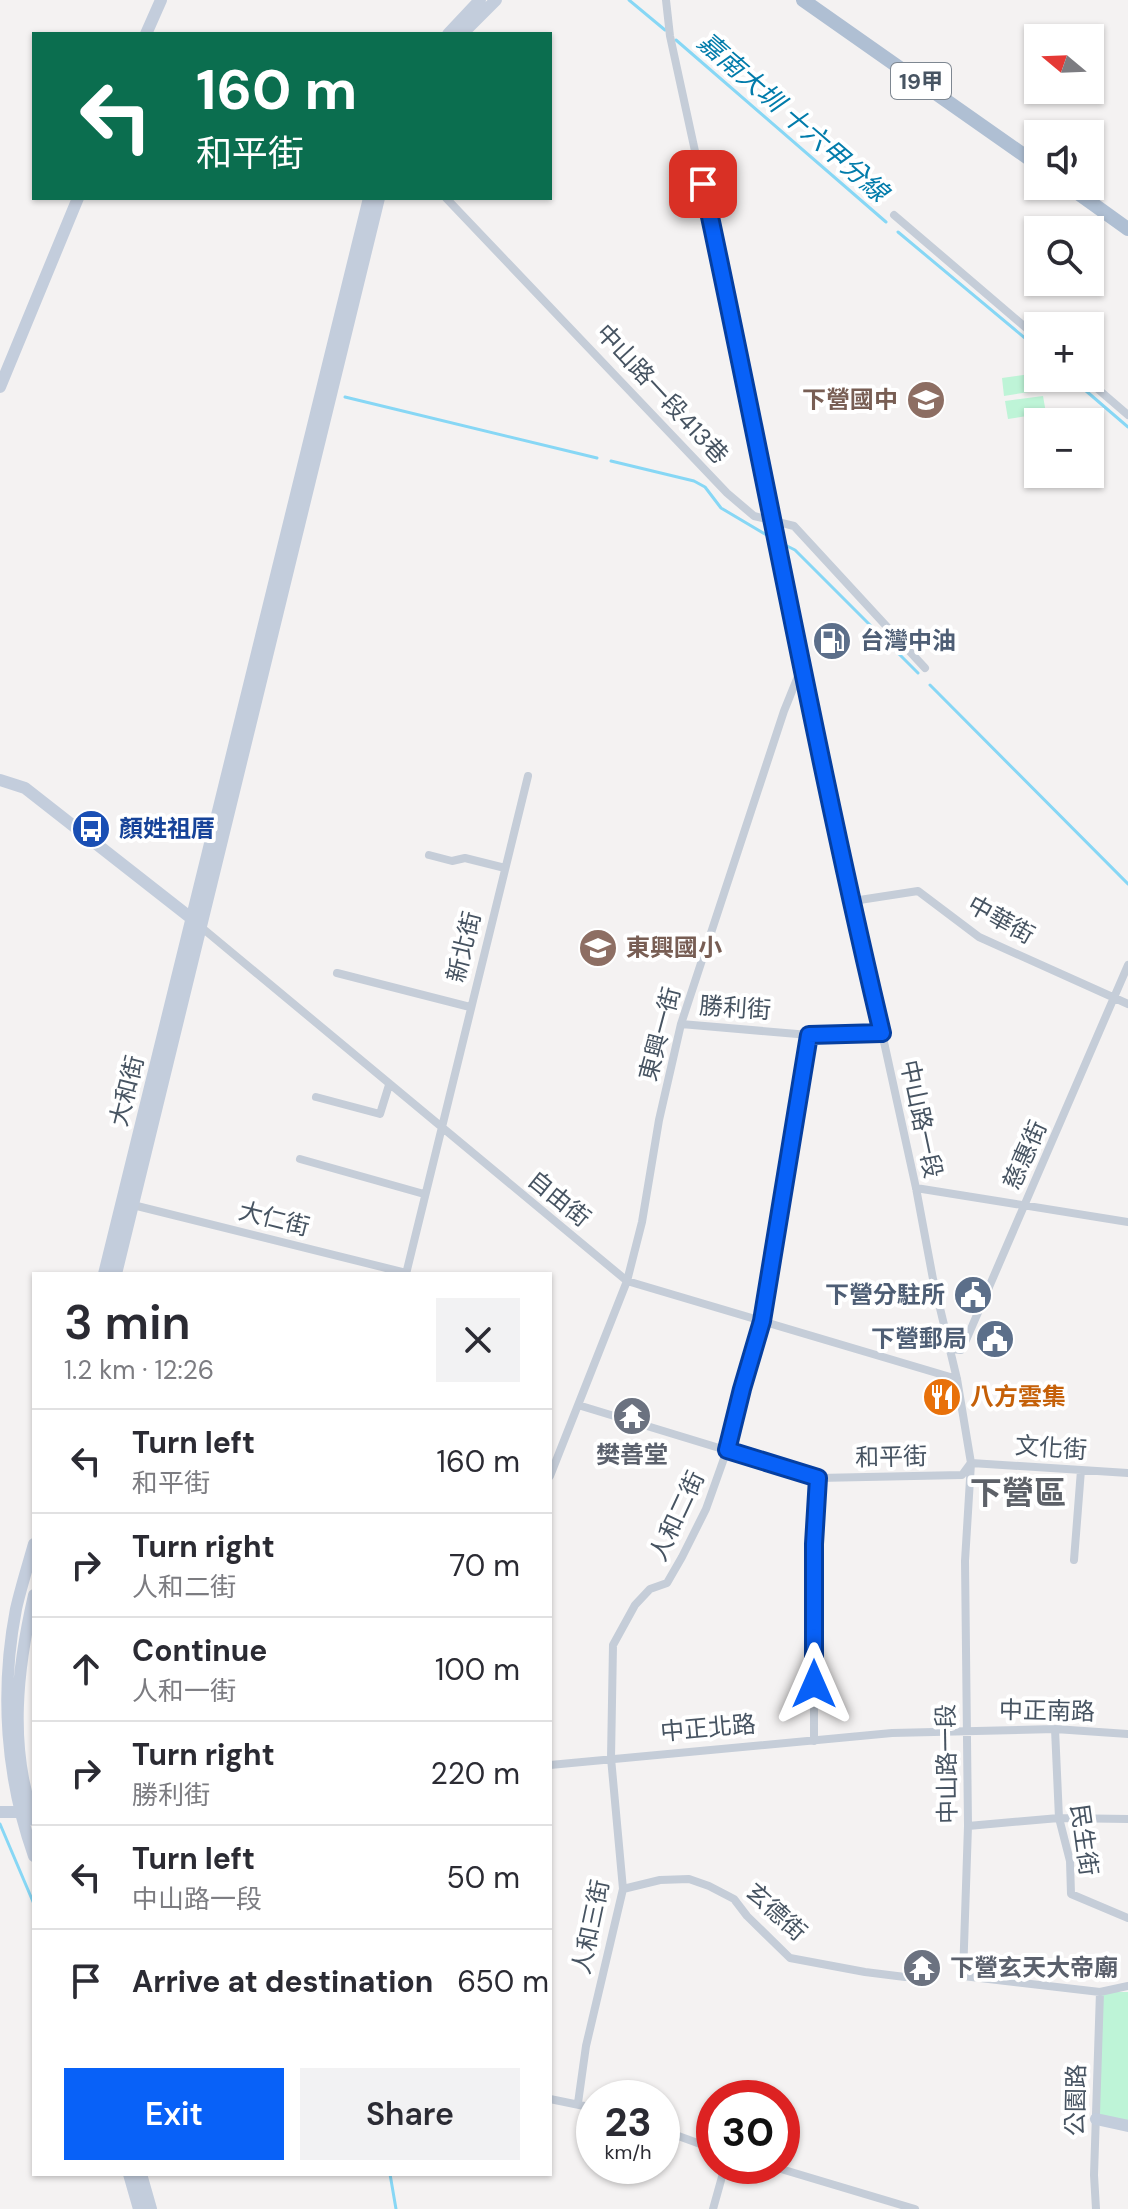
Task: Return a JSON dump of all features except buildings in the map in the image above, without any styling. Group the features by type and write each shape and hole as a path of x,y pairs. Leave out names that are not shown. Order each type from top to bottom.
{"main road":[{"path":"147,32 161,0"},
{"path":"450,32 480,0"},
{"path":"464,32 496,0"},
{"name":"19甲","path":"803,0 1024,155"},
{"path":"0,387 77,200"},
{"path":"196,923 369,200"},
{"path":"196,923 378,200"},
{"path":"1088,200 1128,229"},
{"path":"0,780 25,788 196,923"},
{"name":"大和街","path":"116,1272 196,923"},
{"name":"大和街","path":"105,1272 196,923"},
{"path":"32,1552 15,1611 8,1669 6,1743 32,1849"},
{"path":"21,1813 23,1786 17,1706 22,1654 32,1605"},
{"path":"1096,2119 1128,2126"},
{"path":"130,2176 139,2209"},
{"path":"142,2176 151,2209"}],"street":[{"name":"中山路一段","path":"666,0 670,36 802,668 957,1379 971,1463 965,1561 968,1826 963,1976 1100,1992"},
{"name":"中山路一段413巷","path":"448,200 727,493 754,516 794,526 925,668"},
{"path":"894,215 1024,326"},
{"path":"1101,392 1128,415"},
{"name":"東興一街","path":"552,1471 627,1281 642,1222 659,1120 681,1024 784,711 802,668"},
{"name":"新北街","path":"406,1272 528,776"},
{"path":"429,855 452,861 465,858 505,868"},
{"name":"中華街","path":"853,901 918,891 979,937 1128,1004"},
{"name":"自由街","path":"196,923 627,1281 957,1379"},
{"name":"慈惠街","path":"950,1349 961,1350 1128,965"},
{"path":"337,973 470,1007"},
{"name":"勝利街","path":"681,1024 809,1035 882,1033"},
{"name":"人和二街","path":"611,1758 613,1645 635,1605 650,1589 667,1583 706,1509 727,1450 762,1321 809,1035"},
{"path":"316,1097 380,1114 389,1085"},
{"path":"300,1159 424,1194"},
{"path":"916,1188 1128,1222"},
{"name":"大仁街","path":"133,1205 402,1272"},
{"name":"和平街","path":"578,1405 818,1478 962,1475 971,1463"},
{"name":"文化街","path":"971,1463 1128,1473"},
{"path":"1074,1560 1081,1470"},
{"path":"814,1741 814,1544 818,1478"},
{"name":"中正南路","path":"965,1730 1055,1729 1128,1734"},
{"name":"民生街","path":"1055,1729 1059,1818 1070,1861 1071,1894 1128,1918"},
{"name":"中正北路","path":"552,1765 862,1734 965,1730"},
{"name":"人和三街","path":"582,2080 594,2009 623,1889 611,1758"},
{"path":"968,1826 1059,1818 1128,1819"},
{"name":"玄德街","path":"623,1889 660,1880 689,1879 734,1899 790,1958 905,1977"},
{"path":"1100,1992 1128,1986"},
{"name":"公園路","path":"1096,2209 1094,2175 1100,1992"},
{"path":"552,2099 576,2103"},
{"path":"800,2175 915,2209"},
{"path":"713,2209 720,2184"}],"green space":[{"path":"1024,375 1024,392 1029,392 1004,396 1002,378"},
{"path":"1043,396 1045,408 1024,408 1024,416 1008,419 1005,401"},
{"path":"1100,1992 1128,1992 1128,2126 1096,2119"}],"waterway":[{"name":"嘉南大圳 十六甲分線","path":"629,0 665,30"},
{"name":"嘉南大圳 十六甲分線","path":"676,40 886,222"},
{"name":"嘉南大圳 十六甲分線","path":"898,232 1024,337"},
{"name":"嘉南大圳 十六甲分線","path":"1087,392 1128,427"},
{"path":"345,397 597,458"},
{"path":"611,461 694,481 705,487 721,508 770,537"},
{"path":"785,545 795,550 918,673"},
{"path":"930,685 1128,884"},
{"path":"0,1824 32,1899"},
{"path":"390,2176 396,2209"}],"place":[{"name":"下營國中","path":"926,400"},
{"name":"台灣中油","path":"832,641"},
{"name":"顏姓祖厝","path":"91,829"},
{"name":"東興國小","path":"598,948"},
{"name":"下營分駐所","path":"973,1295"},
{"name":"下營郵局","path":"995,1339"},
{"name":"八方雲集","path":"942,1397"},
{"name":"樊善堂","path":"632,1416"},
{"name":"下營玄天大帝廟","path":"922,1968"}],"district":[{"name":"下營區","path":"1018,1493"}],"route":[{"path":"703,184 802,668 882,1033 809,1035 762,1321 727,1450 818,1478 814,1544 814,1684"}]}
